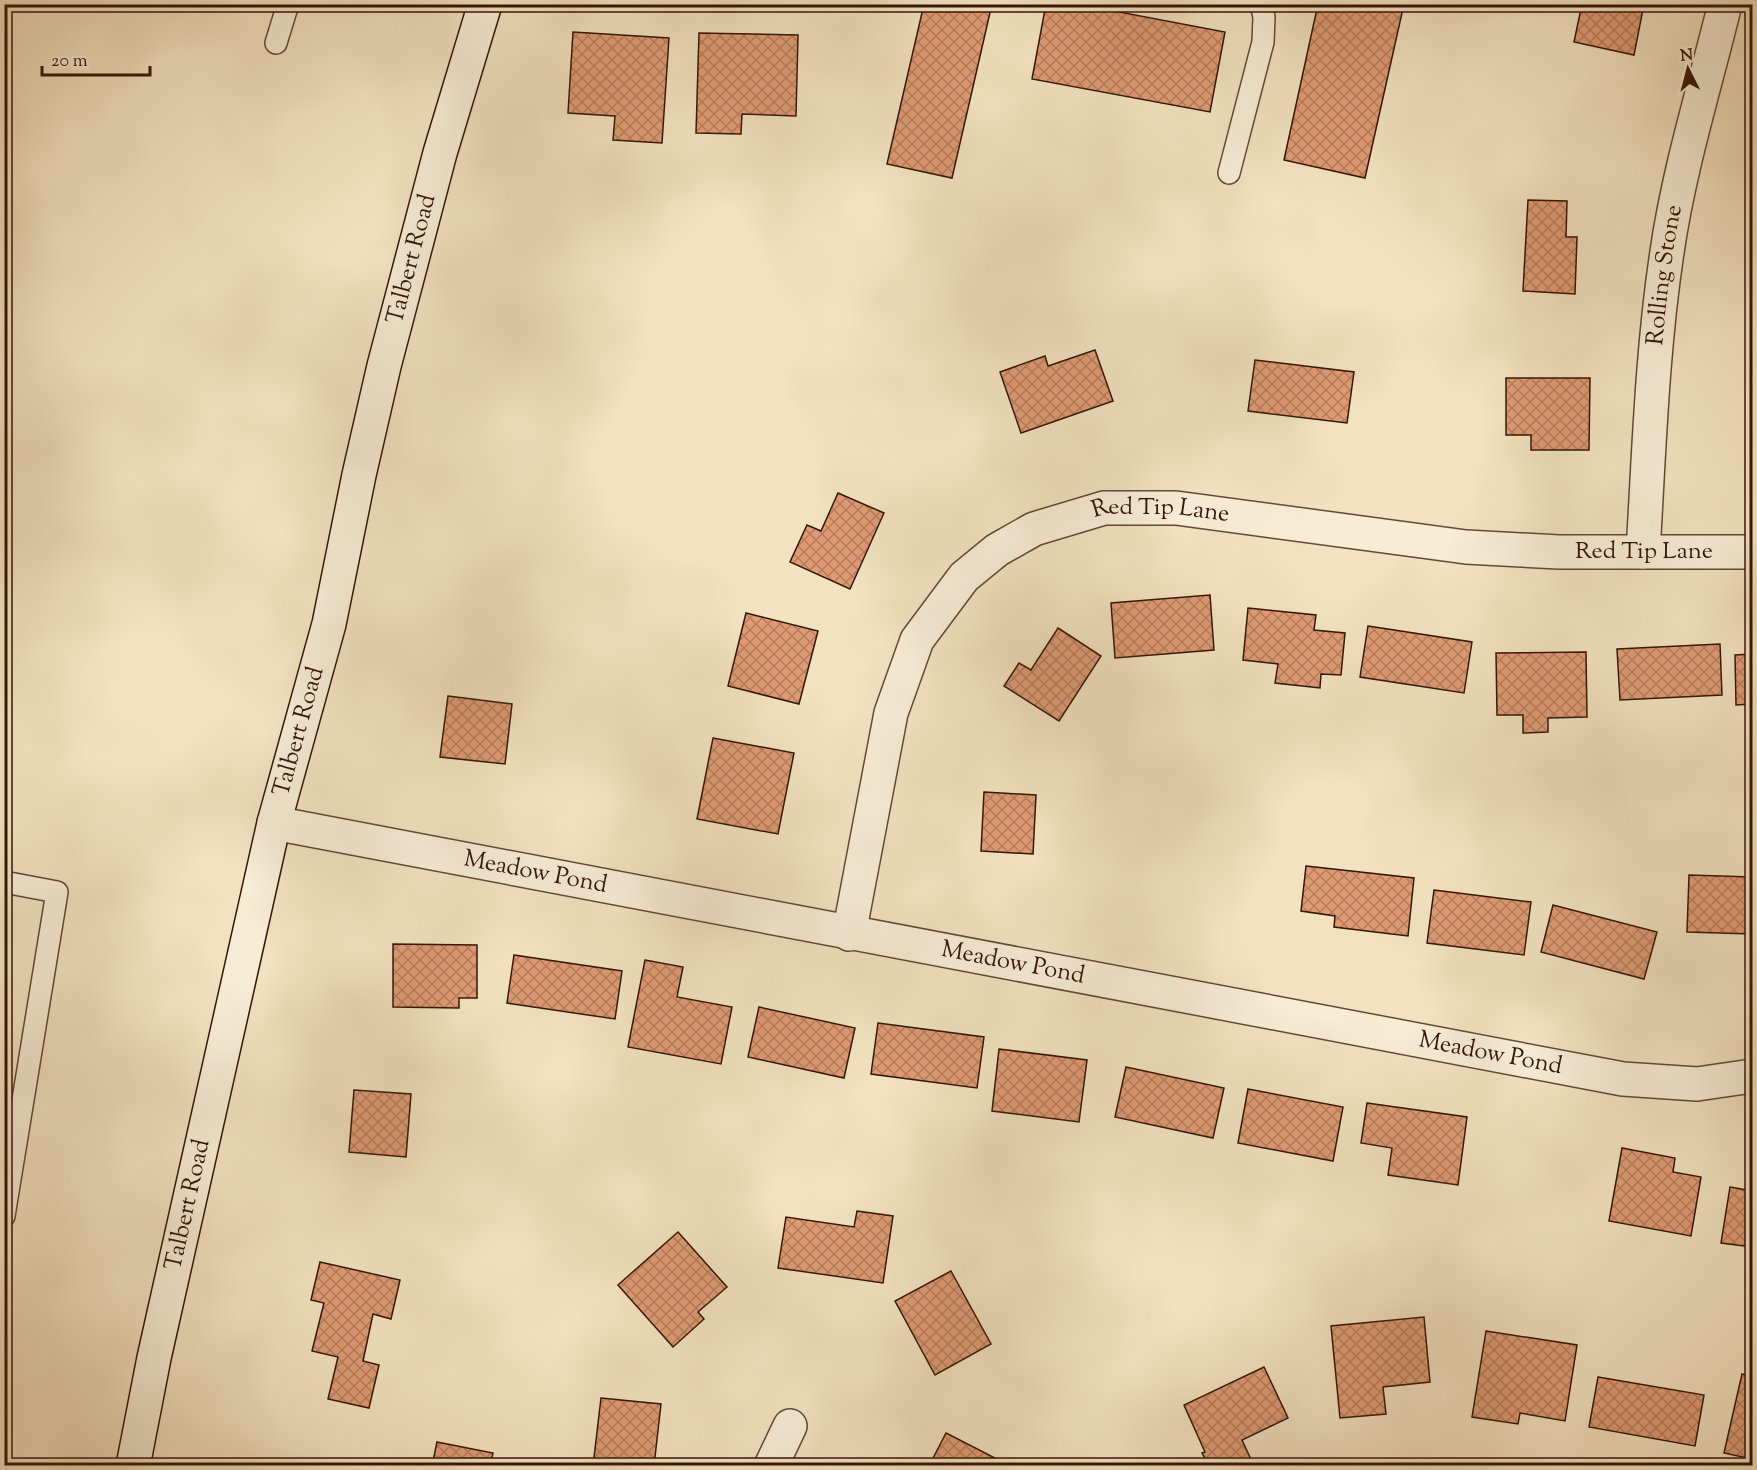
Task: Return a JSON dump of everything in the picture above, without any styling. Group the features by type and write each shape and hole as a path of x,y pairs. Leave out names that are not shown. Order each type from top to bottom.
{"street":[{"name":"Talbert Road","path":"133,1466 157,1346 274,824 329,624 359,475 387,355 440,153 485,4"},
{"name":"Rolling Stone","path":"1643,552 1657,330 1667,252 1676,201 1725,4"},
{"name":"Red Tip Lane","path":"849,934 891,713 917,639 964,577 997,550 1034,529 1104,508 1176,508 1466,547 1559,552 1752,552"},
{"name":"Meadow Pond","path":"274,824 1623,1079 1697,1084 1752,1076"},
{"path":"771,1466 790,1426"}],"lane":[{"path":"276,43 288,4"},
{"path":"1229,173 1263,42 1264,17 1261,4"},
{"path":"4,882 57,892 4,1216"}],"building":[{"path":"924,4 992,4 952,178 887,164"},
{"path":"1046,4 1077,4 1225,32 1210,112 1032,79"},
{"path":"1318,4 1404,4 1365,178 1284,160"},
{"path":"1582,4 1644,4 1634,55 1574,42"},
{"path":"573,32 669,38 662,143 613,140 615,116 568,113"},
{"path":"699,33 798,35 796,116 742,114 741,134 696,133"},
{"path":"1528,200 1567,201 1566,237 1577,237 1575,294 1523,291"},
{"path":"1095,350 1113,401 1021,433 1000,372 1045,356 1048,366"},
{"path":"1255,360 1354,372 1347,423 1248,411"},
{"path":"1506,378 1590,378 1589,450 1531,450 1531,435 1506,435"},
{"path":"838,493 884,513 850,589 790,562 807,525 821,531"},
{"path":"1210,595 1214,650 1115,658 1111,603"},
{"path":"1248,608 1316,615 1314,630 1345,633 1341,675 1321,674 1320,688 1275,683 1278,664 1243,660"},
{"path":"746,613 818,631 799,704 728,686"},
{"path":"1368,626 1472,642 1464,693 1360,677"},
{"path":"1058,628 1101,656 1059,721 1004,686 1019,663 1031,670"},
{"path":"1720,644 1722,695 1620,700 1617,649"},
{"path":"1586,652 1587,717 1548,718 1548,732 1523,733 1523,715 1497,715 1496,653"},
{"path":"1752,654 1752,704 1736,705 1735,655"},
{"path":"448,696 512,704 505,764 440,757"},
{"path":"713,738 794,753 778,834 697,819"},
{"path":"984,792 1036,795 1033,854 981,851"},
{"path":"1306,866 1414,878 1408,936 1334,927 1335,916 1301,911"},
{"path":"1689,875 1752,877 1752,934 1687,932"},
{"path":"1434,890 1531,902 1524,955 1427,943"},
{"path":"1553,905 1657,932 1644,979 1541,952"},
{"path":"393,944 477,945 477,998 459,998 459,1008 393,1007"},
{"path":"514,955 622,971 615,1019 507,1003"},
{"path":"645,960 683,967 677,997 732,1007 721,1064 628,1047"},
{"path":"759,1007 855,1028 844,1078 748,1057"},
{"path":"878,1023 984,1037 977,1088 871,1074"},
{"path":"999,1049 1087,1060 1079,1122 992,1111"},
{"path":"1126,1067 1224,1088 1213,1138 1115,1117"},
{"path":"1248,1089 1343,1107 1333,1161 1238,1143"},
{"path":"354,1090 411,1094 406,1157 349,1152"},
{"path":"1367,1103 1467,1117 1458,1185 1388,1175 1392,1148 1361,1143"},
{"path":"1622,1148 1675,1158 1673,1172 1701,1177 1691,1236 1609,1221"},
{"path":"1730,1187 1752,1191 1752,1247 1721,1243"},
{"path":"857,1211 893,1216 883,1283 778,1268 786,1217 854,1227"},
{"path":"678,1232 727,1287 698,1312 704,1319 673,1347 618,1285"},
{"path":"320,1262 400,1280 391,1319 373,1314 363,1361 379,1365 369,1408 328,1399 338,1357 312,1351 324,1303 311,1300"},
{"path":"951,1271 991,1344 935,1375 895,1301"},
{"path":"1424,1317 1430,1382 1383,1387 1386,1414 1340,1418 1331,1326"},
{"path":"1486,1331 1577,1345 1565,1421 1520,1413 1518,1424 1472,1417"},
{"path":"1264,1367 1288,1418 1242,1440 1254,1466 1209,1466 1184,1405"},
{"path":"1742,1374 1752,1377 1752,1459 1724,1453"},
{"path":"1598,1377 1704,1395 1695,1446 1589,1427"},
{"path":"601,1398 661,1404 654,1466 593,1466"},
{"path":"946,1433 999,1460 996,1466 929,1466"},
{"path":"437,1442 493,1453 490,1466 432,1466"}]}
